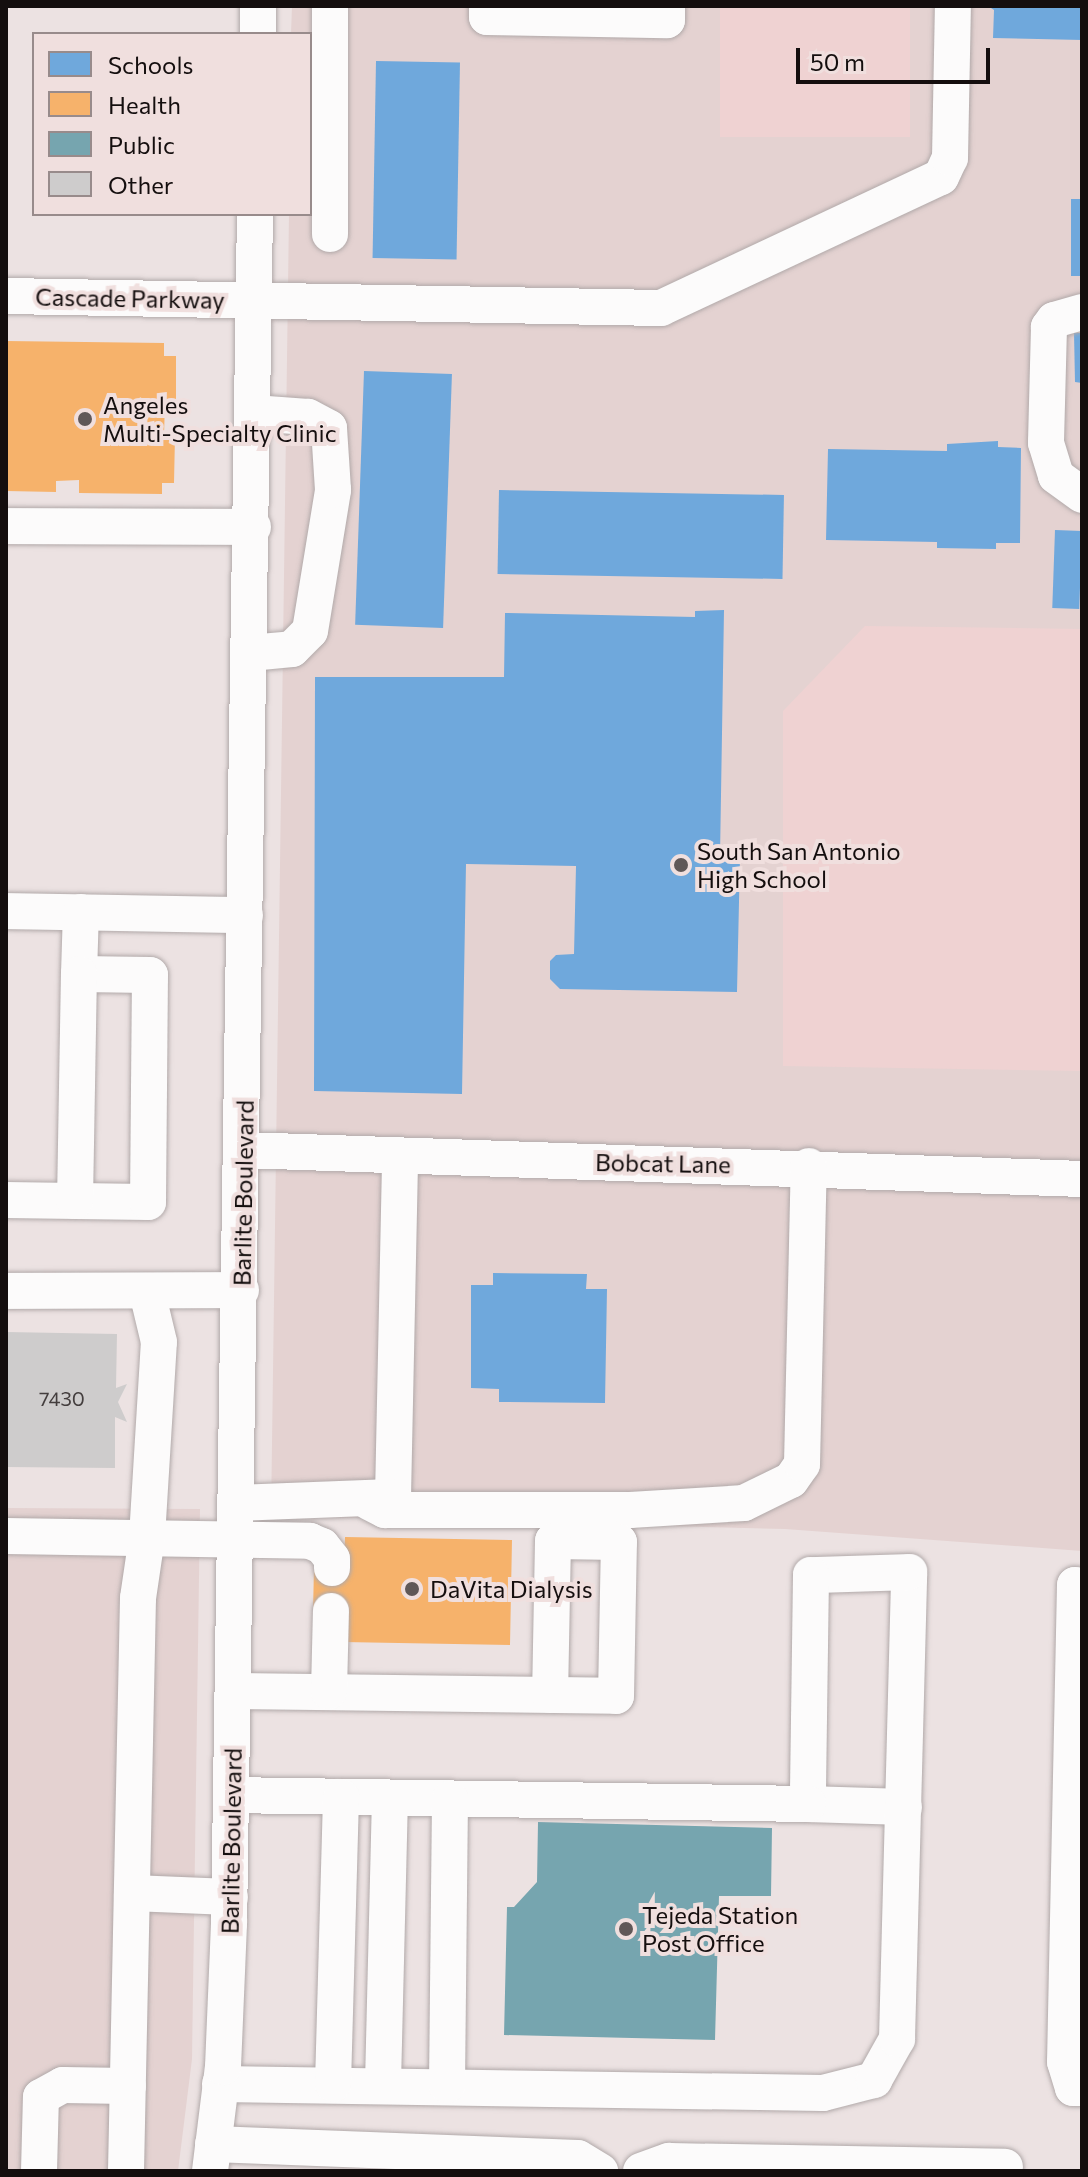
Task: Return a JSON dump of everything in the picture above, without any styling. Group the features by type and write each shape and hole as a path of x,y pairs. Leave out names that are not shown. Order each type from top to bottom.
{"street":[{"path":"258,6 258,32"},
{"path":"330,6 330,234"},
{"path":"487,6 487,17 667,20 667,6"},
{"name":"Cascade Parkway","path":"6,296 661,308 941,177 950,158 953,6"},
{"name":"Barlite Boulevard","path":"212,2158 220,2084 230,1897 244,1150 255,216"},
{"path":"1082,312 1054,320 1049,327 1046,443 1056,476 1082,495"},
{"path":"250,653 292,649 310,631 333,490 329,428 308,417 253,413"},
{"path":"6,526 253,527"},
{"path":"6,911 245,915"},
{"path":"75,1201 81,912"},
{"path":"6,1200 148,1202 150,975 79,974"},
{"name":"Bobcat Lane","path":"244,1150 400,1157 809,1166 1082,1179"},
{"path":"400,1157 381,1499 385,1510 564,1513 744,1503 791,1480 802,1464 809,1166"},
{"path":"6,1291 241,1290"},
{"path":"126,2171 138,1598 147,1537 159,1342 147,1292"},
{"path":"6,1536 147,1537 236,1520 288,1504 381,1499"},
{"path":"236,1520 322,1546 332,1559 332,1568"},
{"path":"220,2084 383,2083 823,2093 874,2080 897,2039 909,1572 811,1575 808,1804"},
{"path":"1082,1586 1075,1585 1065,2062 1073,2088 1082,2088"},
{"path":"329,1691 331,1611"},
{"path":"234,1691 550,1695"},
{"path":"231,1795 904,1807"},
{"path":"333,2084 341,1797"},
{"path":"383,2083 390,1798"},
{"path":"447,2085 450,1799"},
{"path":"132,1893 230,1897"},
{"path":"39,2171 41,2097 63,2085 128,2086"},
{"path":"212,2158 399,2161 578,2158 600,2171"},
{"path":"641,2171 669,2161 854,2168 1005,2167"}],"shaded area":[{"name":"South San Antonio High School","path":"292,6 1082,6 1082,1551 785,1529 271,1516 289,216 312,216 312,32 291,32"},
{"path":"720,6 910,6 910,137 720,137"},
{"path":"865,626 1082,629 1082,1071 783,1066 783,711"},
{"path":"6,1508 200,1509 192,2059 178,2171 6,2171"}],"building: Schools":[{"path":"988,6 1082,6 1082,40 993,38 994,10"},
{"path":"376,61 460,62 457,259 373,258"},
{"path":"1071,199 1082,199 1082,276 1071,276"},
{"path":"1074,333 1082,333 1082,383 1075,382"},
{"path":"364,371 452,374 443,628 355,625"},
{"path":"998,441 998,447 1021,448 1020,543 996,543 996,549 937,548 937,542 826,540 828,449 947,451 947,444"},
{"path":"499,490 784,495 782,579 498,574"},
{"path":"1055,530 1082,531 1079,609 1052,608"},
{"path":"724,610 720,857 740,857 737,992 560,989 550,979 550,961 556,955 574,954 576,866 466,864 462,1094 314,1091 315,677 504,677 505,613 695,617 695,611"},
{"path":"493,1273 587,1274 586,1289 607,1289 605,1403 499,1402 499,1389 471,1388 471,1285 493,1285"}],"building: Health":[{"name":"Angeles Multi-Specialty Clinic","path":"6,341 164,343 164,356 176,356 176,402 165,402 164,436 175,436 174,483 162,483 162,494 79,493 79,480 56,481 56,492 6,491"},
{"name":"DaVita Dialysis","path":"345,1537 512,1540 510,1645 343,1642 313,1611 314,1568 344,1568"}],"building: Public":[{"path":"538,1822 772,1828 771,1896 719,1896 715,2040 504,2035 507,1907 514,1907 537,1882"}],"building: Other":[{"path":"6,1332 117,1334 116,1388 127,1384 118,1402 127,1422 115,1417 115,1468 6,1467"}],"place":[{"name":"Angeles Multi-Specialty Clinic","path":"85,419"},
{"name":"South San Antonio High School","path":"681,865"},
{"name":"DaVita Dialysis","path":"412,1589"},
{"name":"Tejeda Station Post Office","path":"626,1929"}]}
